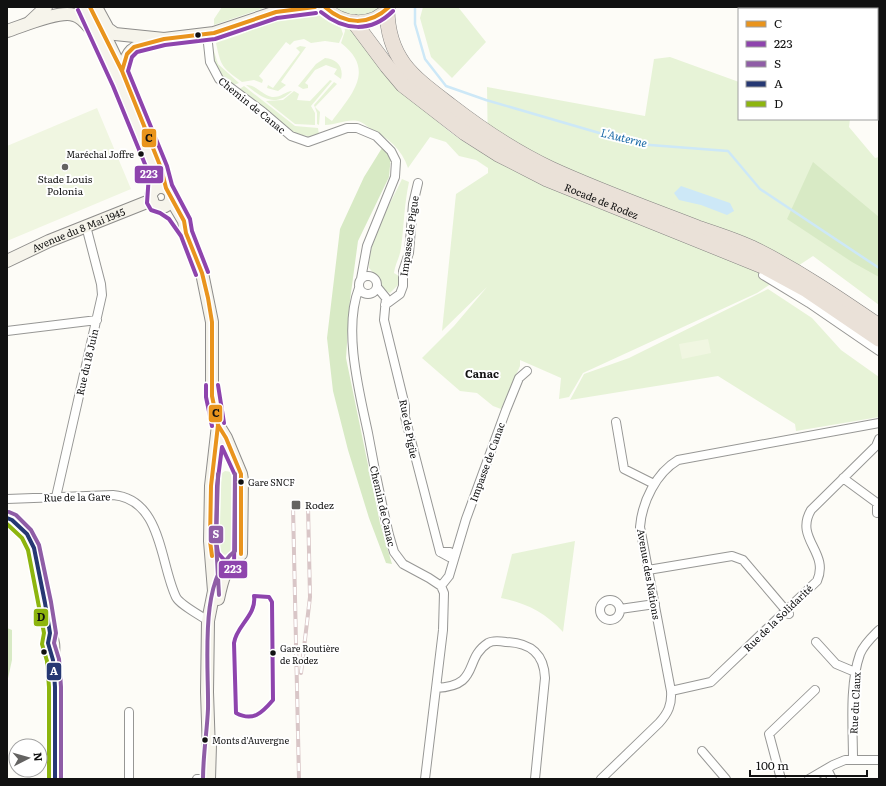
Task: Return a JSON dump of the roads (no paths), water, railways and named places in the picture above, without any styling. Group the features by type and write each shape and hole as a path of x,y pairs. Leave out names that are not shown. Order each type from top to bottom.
{"highway":[{"name":"Rocade de Rodez","path":"388,8 387,29 391,43 409,70 463,115 512,149 550,169 590,186 750,248 787,266 879,326"},
{"name":"Rocade de Rodez","path":"354,22 387,66 404,85 465,132 498,154 546,179 765,267 807,290 879,339"},
{"path":"597,200 614,212 692,243 763,275"}],"main road":[{"path":"83,7 119,84 155,174 161,197 184,221 186,233 202,273 208,298 212,322 212,396 218,425 211,486 210,541 214,591 208,620 207,705 210,752"},
{"path":"90,7 122,71 152,143 161,197"},
{"path":"96,7 108,29 115,34 164,39"},
{"path":"122,71 127,54 134,47 164,39 207,34 239,26 280,10 314,7"},
{"path":"325,7 337,17 354,22 375,18 388,8"},
{"path":"29,23 43,9"},
{"path":"7,32 29,23 57,15 74,15 83,20 93,31"},
{"name":"Avenue du 8 Mai 1945","path":"7,262 86,226 161,197"},
{"path":"209,779 214,711 214,627 218,599 226,571 231,562 241,554 241,474 226,438 218,425"},
{"path":"7,518 12,520 27,534 34,548 50,633 48,643 53,660 55,699 55,779"}],"street":[{"name":"Chemin de Canac","path":"207,34 210,62 219,79 263,112 291,136 308,142 347,128 357,128 376,136 391,151 396,161 395,177 367,246 361,279"},
{"name":"Impasse de Pigue","path":"385,305 400,294 403,286 403,271 409,253 412,211 418,183"},
{"name":"Rue du 18 Juin","path":"56,497 102,295 101,284 86,226"},
{"path":"364,264 369,276 374,278 376,289 385,305"},
{"path":"763,275 809,303 879,351"},
{"path":"369,276 361,279 361,291 369,295 376,289"},
{"name":"Chemin de Canac","path":"361,291 355,302 354,350 359,391 394,552 403,564 441,586"},
{"name":"Rue de Pigüe","path":"385,305 384,320 405,406 405,417 440,552 450,552 455,556"},
{"path":"7,331 97,320"},
{"name":"Impasse de Canac","path":"455,556 466,519 504,415 519,378 527,371"},
{"path":"616,422 624,469 654,484"},
{"name":"Avenue des Nations","path":"601,779 667,714 671,705 671,691 640,527 641,517 654,484 668,465 678,460 879,423"},
{"name":"Rue de la Solidarité","path":"671,691 711,682 788,612 817,581 821,571 820,562 806,530 806,519 811,510 876,446 879,439"},
{"path":"843,478 877,503 877,513"},
{"name":"Rue de la Gare","path":"7,499 114,495 121,496 135,502 154,526 176,598 208,620"},
{"path":"425,779 445,603 444,593 441,586 449,576 455,556"},
{"path":"648,570 732,556 743,560 788,612"},
{"path":"620,609 654,604"},
{"path":"196,613 211,606"},
{"name":"Rue du Claux","path":"853,760 856,672 861,653 869,640 879,630"},
{"path":"436,688 452,686 464,680 482,647 490,642 525,644 536,653 545,668 541,728 535,779"},
{"path":"816,642 836,664 856,672"},
{"path":"781,779 769,734 815,690"},
{"path":"129,712 129,779"},
{"path":"702,751 726,779"},
{"path":"809,779 846,760 879,760"},
{"path":"826,769 832,779"},
{"path":"197,779 205,779"}],"water":[{"path":"681,186 730,203 734,211 727,215 701,205 679,200 674,193"}],"waterway":[{"name":"L'Auterne","path":"415,7 415,24 425,59 446,86 486,100 637,144 728,151 760,189 879,268"}],"railway":[{"path":"301,673 310,597 308,506"},
{"path":"293,507 299,779"}],"place":[{"name":"Maréchal Joffre","path":"141,154"},
{"name":"Stade Louis Polonia","path":"65,167"},
{"name":"Gare SNCF","path":"241,482"},
{"name":"Rodez","path":"296,505"},
{"name":"Gare Routière de Rodez","path":"273,653"},
{"name":"Monts d'Auvergne","path":"205,740"}],"district":[{"name":"Canac","path":"482,374"}]}
